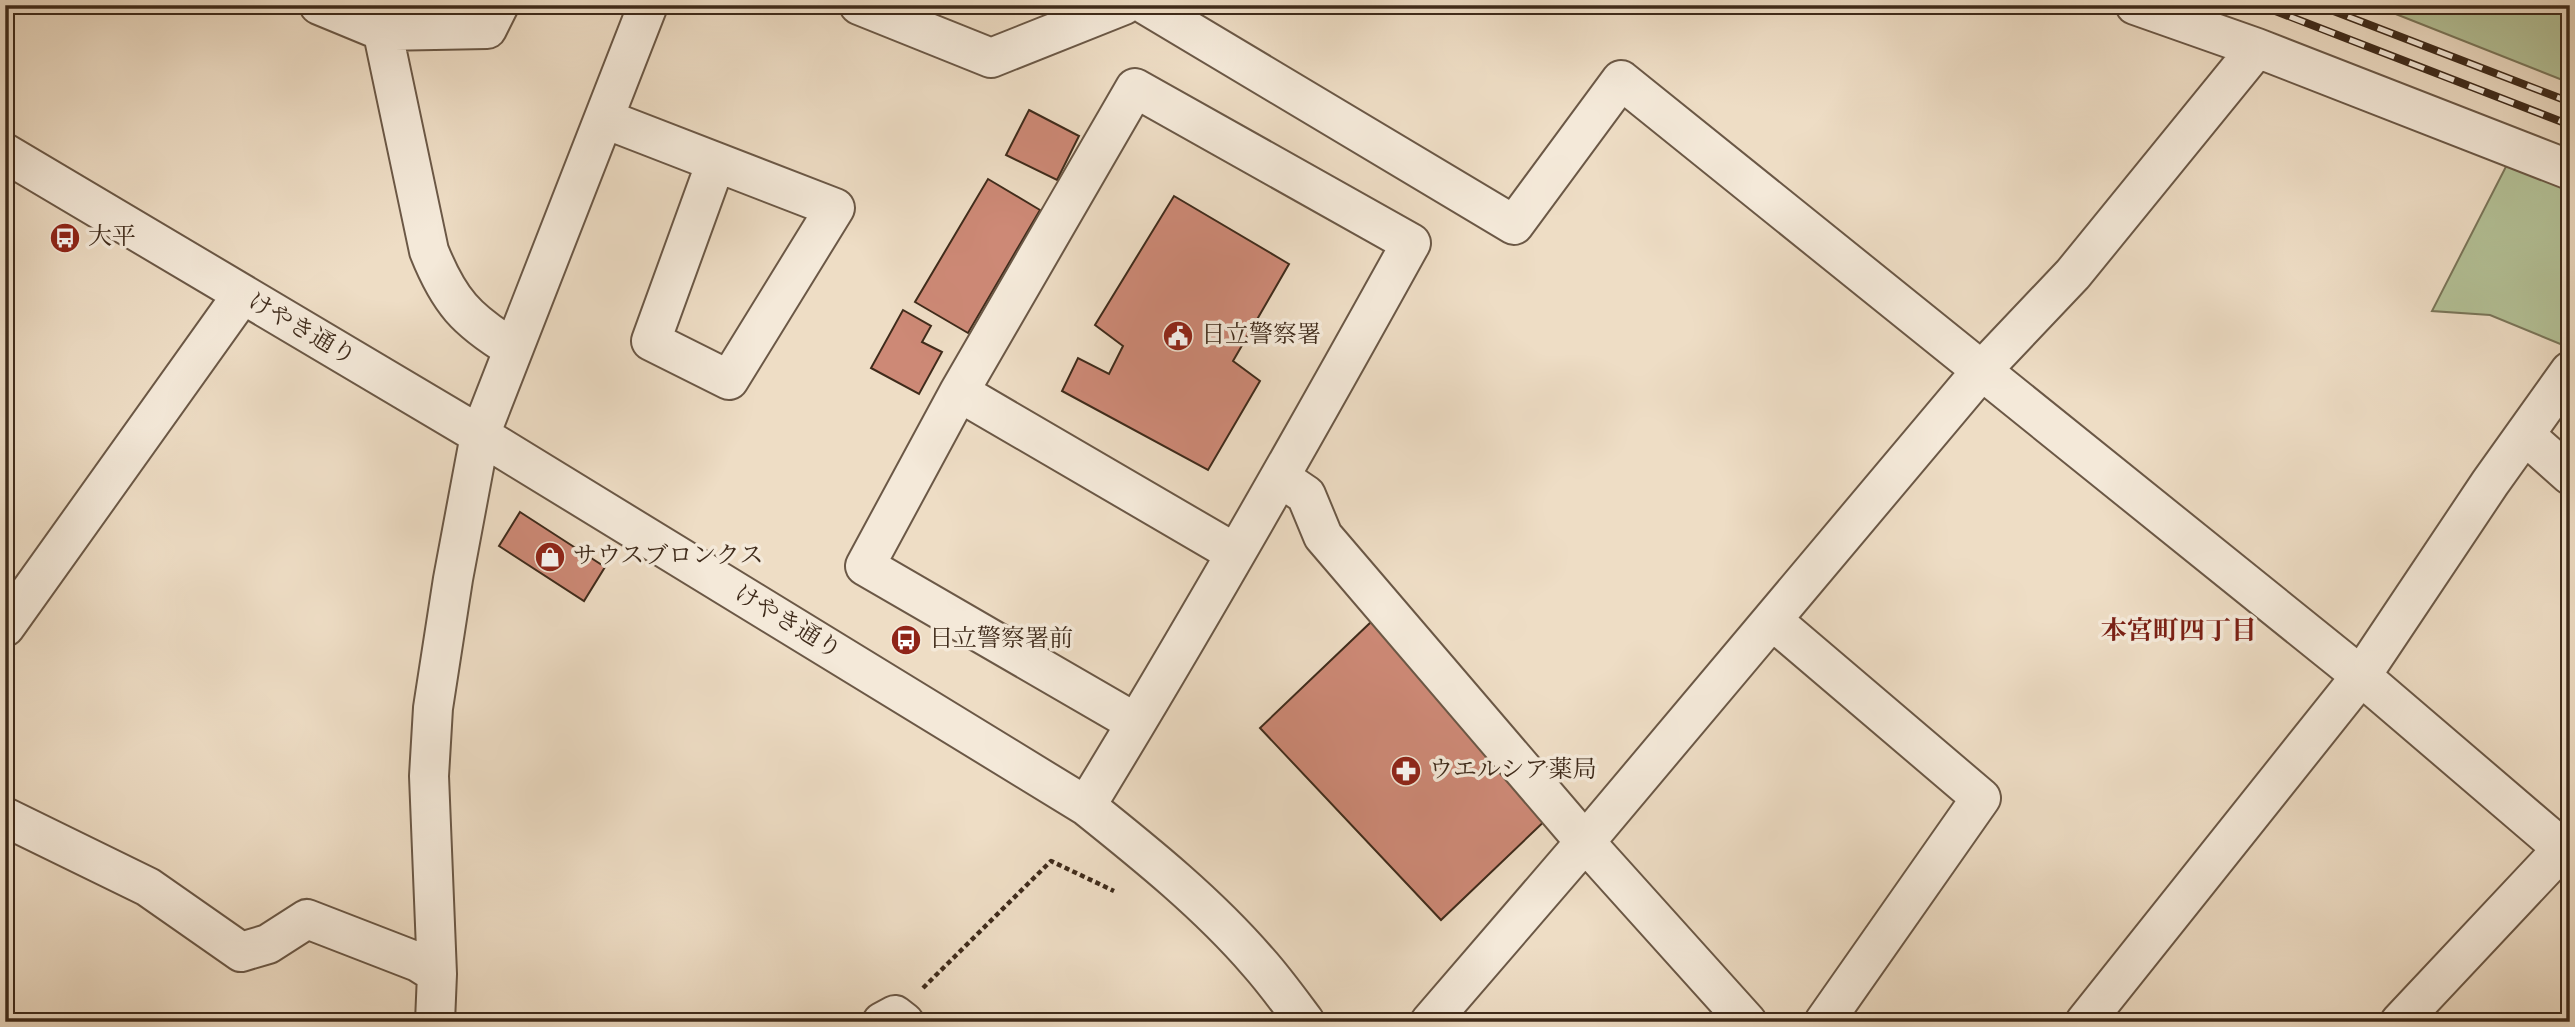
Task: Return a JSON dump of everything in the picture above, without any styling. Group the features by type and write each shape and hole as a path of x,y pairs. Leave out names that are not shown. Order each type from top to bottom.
{"street":[{"path":"319,5 379,18 487,29 499,5"},
{"path":"435,1022 437,974 429,776 433,708 453,579 480,435 648,5"},
{"path":"873,8 991,58 1124,5"},
{"path":"1146,5 1514,225 1621,80 2361,676 2566,844 2400,1022"},
{"path":"2148,7 2570,170"},
{"path":"379,18 429,251 442,285 466,314 485,331 512,348"},
{"path":"1430,1022 1982,370 2073,274 2258,48"},
{"path":"1086,806 1136,723 1235,552 1280,478 1411,243 1135,88 959,392 865,566 1136,723"},
{"path":"605,119 835,208 729,380 651,341 716,162"},
{"name":"けやき通り","path":"13,170 242,295 480,435 1086,806 1134,844 1199,903 1257,961 1305,1022"},
{"path":"5,627 242,295"},
{"path":"2085,1022 2361,676 2490,483 2570,371"},
{"path":"959,392 1235,552"},
{"path":"2525,435 2570,475"},
{"path":"1280,478 1306,495 1323,536 1585,842 1747,1022"},
{"path":"1772,620 1981,797 1824,1022"},
{"path":"5,817 148,887 241,952 268,944 307,919 418,962 437,974"}],"path":[{"path":"894,1020 1051,861 1114,891"}],"green space":[{"path":"2373,5 2558,5 2570,10 2570,83"},
{"path":"2515,149 2570,170 2570,348 2490,315 2432,311"}],"building":[{"path":"1029,110 1079,136 1057,180 1006,155"},
{"path":"988,179 1040,210 968,333 915,302"},
{"name":"日立警察署","path":"1174,196 1289,264 1233,361 1260,381 1208,470 1062,391 1078,358 1109,374 1123,346 1095,325"},
{"path":"903,310 931,326 922,342 942,352 919,394 871,368"},
{"path":"520,512 605,567 584,601 499,546"},
{"name":"ウエルシア薬局","path":"1371,622 1552,814 1441,920 1260,728"}],"railway":[{"path":"2260,5 2570,125"},
{"path":"2318,5 2570,102"}],"place":[{"name":"大平","path":"65,238"},
{"name":"日立警察署","path":"1178,336"},
{"name":"サウスブロンクス","path":"550,557"},
{"name":"日立警察署前","path":"906,640"},
{"name":"ウエルシア薬局","path":"1406,771"}],"district":[{"name":"本宮町四丁目","path":"2179,632"}]}
